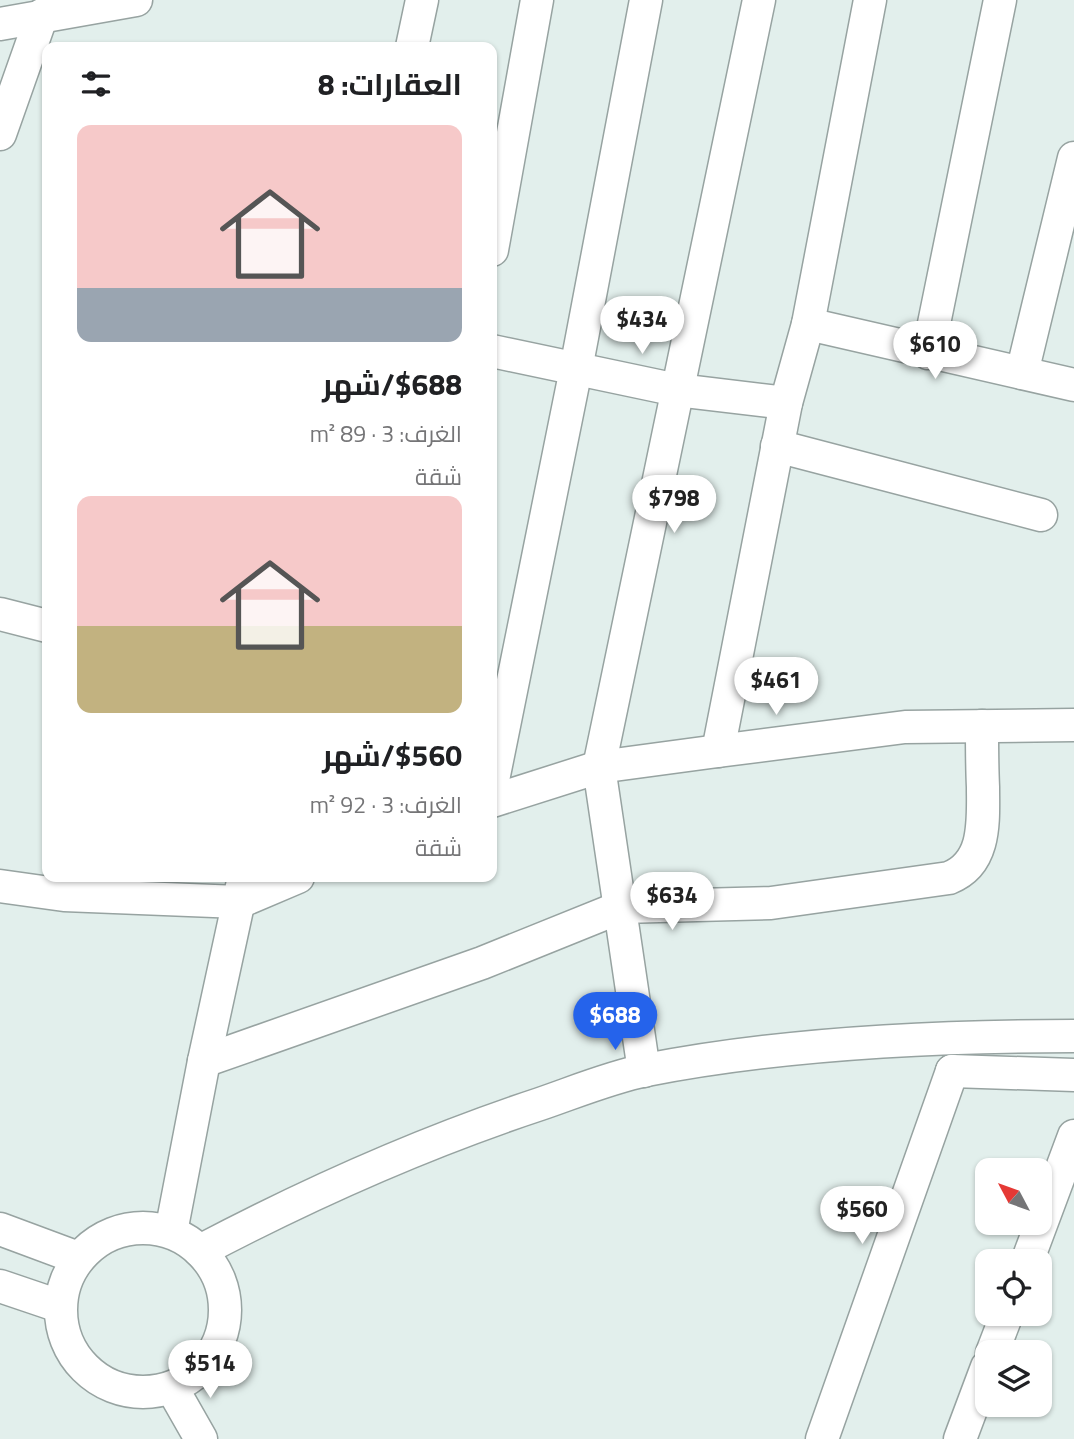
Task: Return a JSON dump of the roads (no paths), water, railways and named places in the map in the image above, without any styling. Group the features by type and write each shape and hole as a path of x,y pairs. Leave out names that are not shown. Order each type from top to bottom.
{"street":[{"path":"0,24 136,0"},
{"path":"413,42 422,0"},
{"path":"497,222 537,0"},
{"path":"497,760 576,369 646,0"},
{"path":"644,1071 599,768 759,0"},
{"path":"718,751 786,403 808,324 870,0"},
{"path":"928,353 1000,0"},
{"path":"0,134 42,15"},
{"path":"1022,373 1063,252 1074,159"},
{"path":"808,324 1074,385"},
{"path":"497,352 677,390 786,403"},
{"path":"777,446 1041,515"},
{"path":"0,614 42,625"},
{"path":"497,799 599,768 718,751 905,727 1074,725"},
{"path":"204,1061 482,963 621,907 771,903 949,878 966,868 978,849 983,828 982,726"},
{"path":"0,886 64,895 242,889 275,882"},
{"path":"171,1232 204,1061 242,889"},
{"path":"200,1251 321,1189 466,1128 644,1071 766,1052 1073,1028"},
{"path":"933,1039 953,1071"},
{"path":"953,1071 1074,1075"},
{"path":"821,1439 953,1071"},
{"path":"1032,1249 1074,1136"},
{"path":"146,1227 171,1232 200,1251 214,1267 224,1293 225,1322 215,1349 197,1371 172,1388 145,1392 117,1388 92,1375 73,1354 62,1327 59,1306 78,1258 98,1241 121,1230 146,1227"},
{"path":"0,1229 78,1258"},
{"path":"0,1286 59,1306"},
{"path":"172,1388 201,1439"},
{"path":"960,1439 975,1399"}]}
